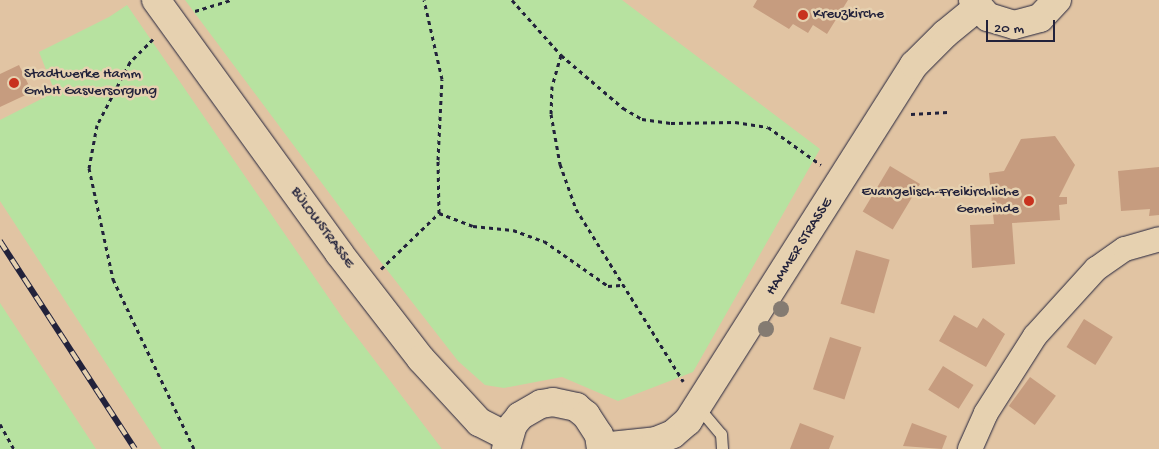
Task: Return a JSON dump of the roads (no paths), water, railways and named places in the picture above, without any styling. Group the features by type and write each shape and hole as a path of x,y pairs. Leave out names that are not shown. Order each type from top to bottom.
{"main road":[{"path":"976,4 988,17 1014,25 1040,18 1057,0"},
{"name":"HAMMER STRASSE","path":"601,448 656,441 673,434 688,421 914,65 976,4"},
{"name":"BÜLOWSTRASSE","path":"164,11 363,284 450,393 479,422 507,443"},
{"path":"507,443 516,421 530,408 541,404 565,403 576,408 594,424 601,448"}],"street":[{"path":"970,449 986,413 1035,336 1096,270 1125,249 1159,239"}],"lane":[{"path":"698,407 721,434 722,449"}],"railway":[{"path":"0,241 135,449"}],"place":[{"name":"Kreuzkirche","path":"803,15"},
{"name":"Stadtwerke Hamm GmbH Gasversorgung","path":"14,83"},
{"name":"Evangelisch-Freikirchliche Gemeinde","path":"1029,201"}]}
